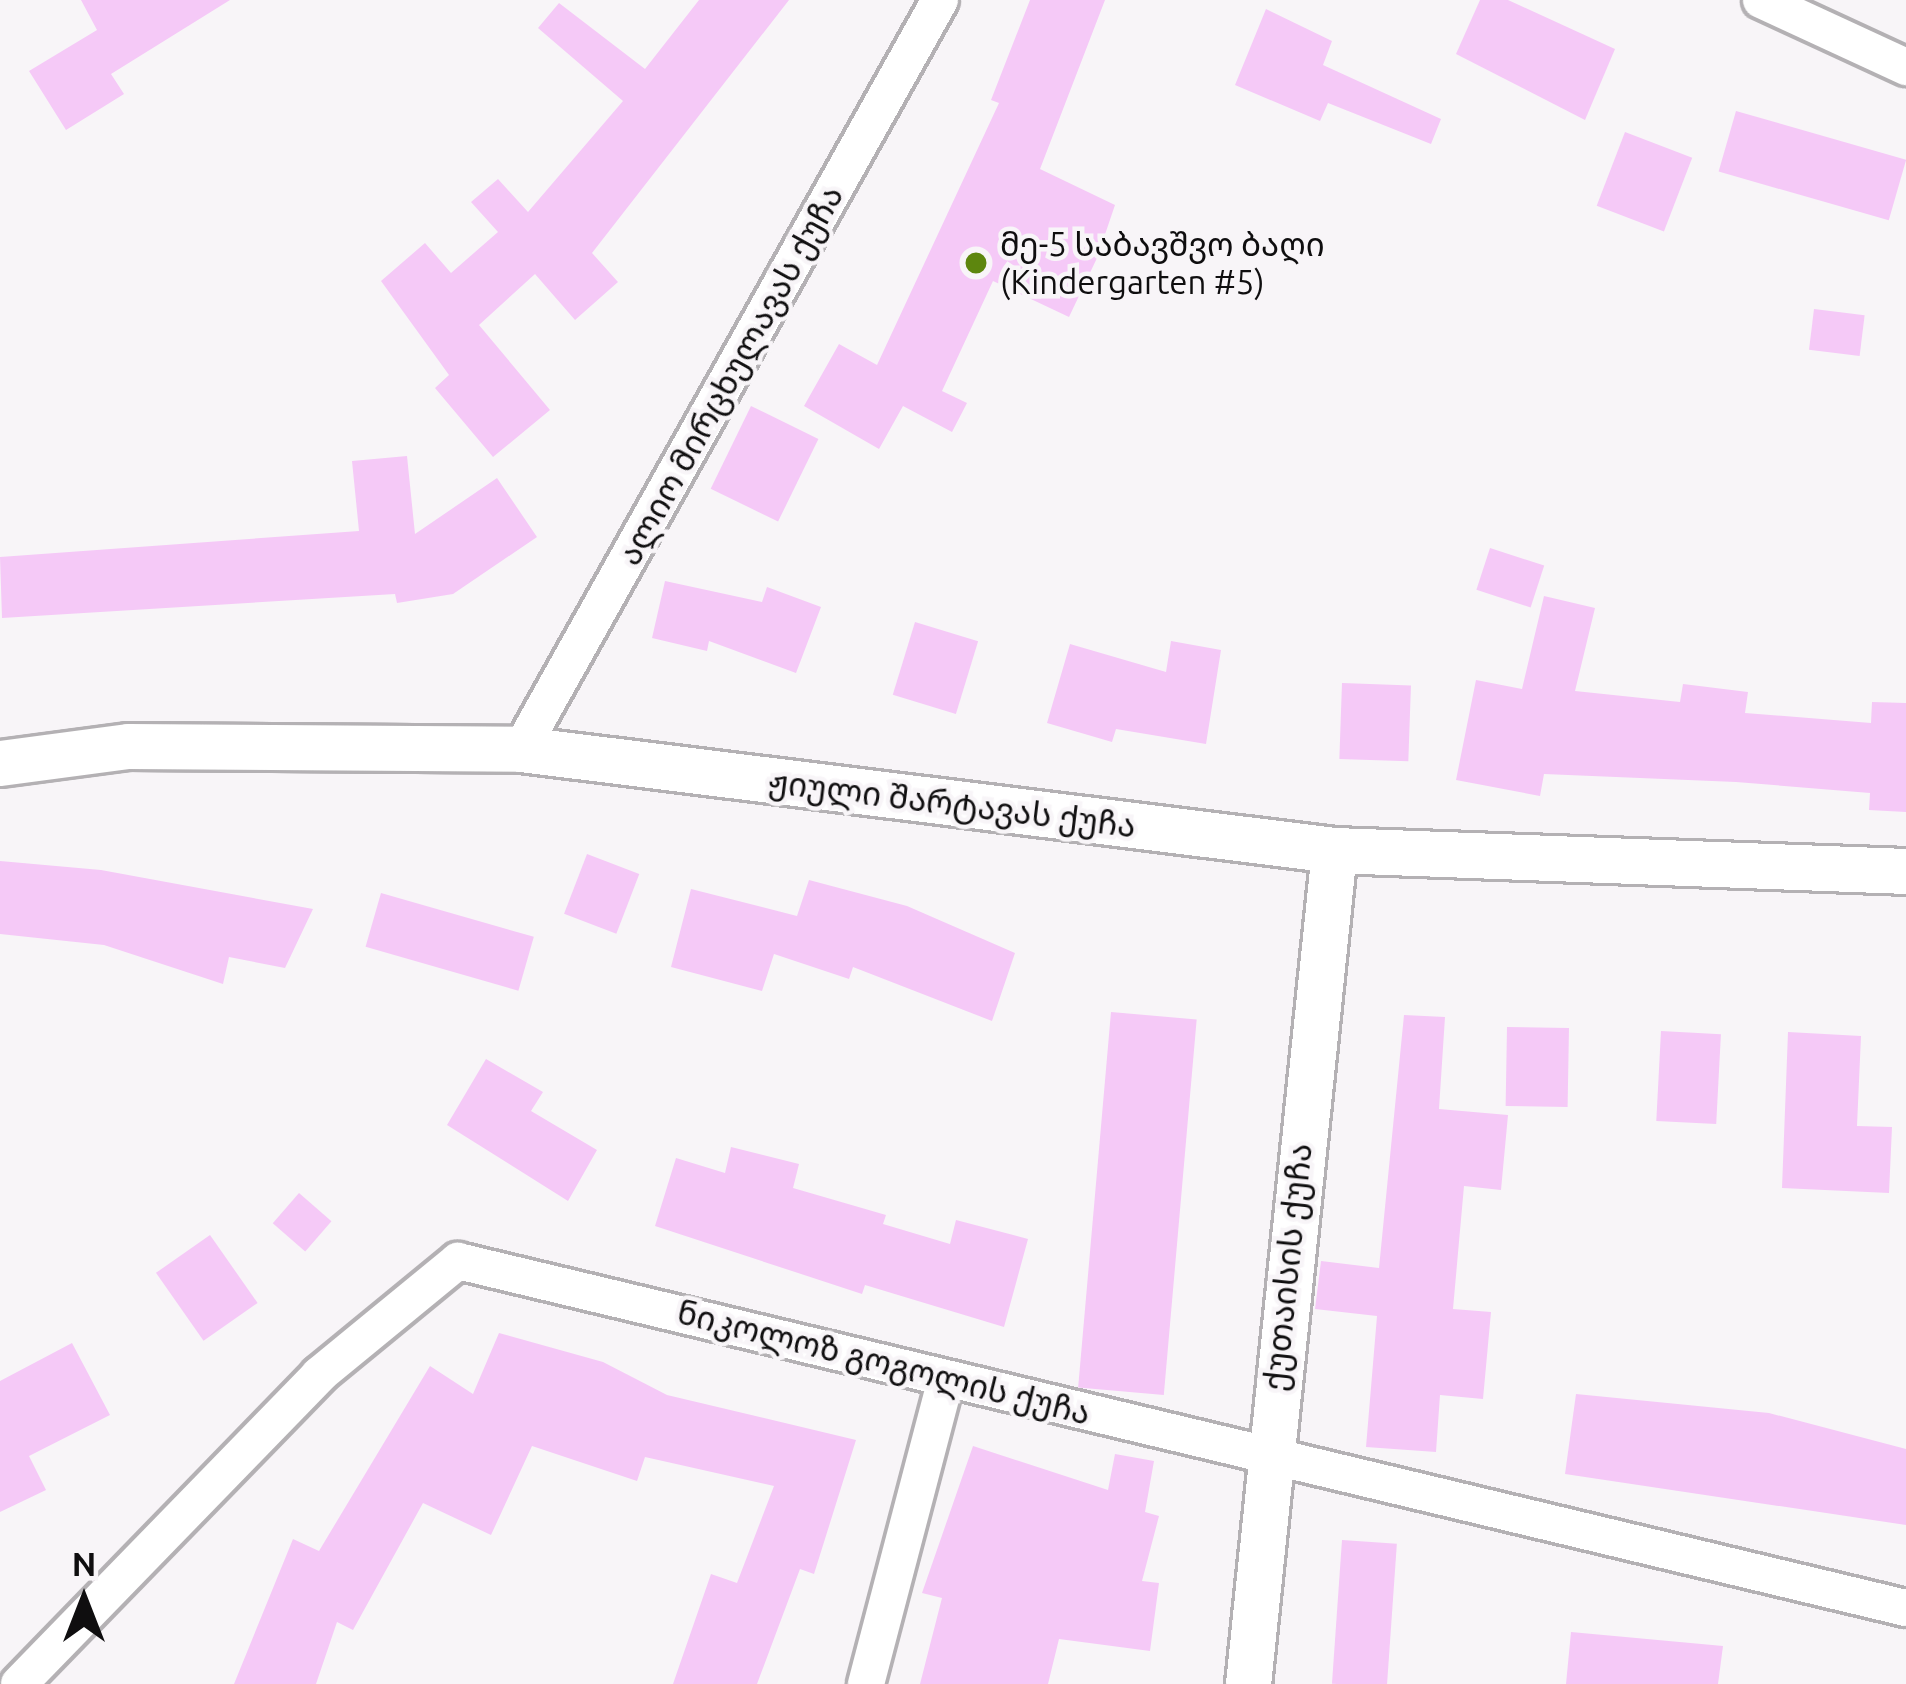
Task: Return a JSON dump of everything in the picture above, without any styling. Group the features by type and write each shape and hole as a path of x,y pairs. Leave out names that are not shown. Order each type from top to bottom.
{"street":[{"name":"ალიო მირცხულავას ქუჩა","path":"521,749 940,0"},
{"path":"1761,0 1906,67"},
{"name":"ჟიული შარტავას ქუჩა","path":"0,763 128,746 521,749 1334,850 1906,872"},
{"name":"ქუთაისის ქუჩა","path":"1248,1684 1266,1457 1334,850"},
{"name":"ნიკოლოზ გოგოლის ქუჩა","path":"19,1684 319,1375 458,1261 1906,1608"},
{"path":"866,1684 946,1379"}],"building":[{"path":"81,0 230,0 111,74 124,94 66,130 29,71 97,30"},
{"path":"699,0 789,0 592,253 618,282 575,320 535,274 479,325 550,410 493,457 435,388 449,375 381,281 425,243 451,273 498,232 471,202 498,179 528,212 623,101 538,28 559,3 645,69"},
{"path":"1030,0 1105,0 1040,169 1115,205 1069,317 993,281 942,391 967,403 952,432 903,406 879,449 804,406 839,344 877,365 999,103 991,100"},
{"path":"1480,0 1508,0 1615,49 1585,120 1456,54"},
{"path":"1266,9 1332,41 1323,65 1441,119 1431,144 1328,103 1320,121 1235,85"},
{"path":"1736,111 1906,160 1889,220 1719,172"},
{"path":"1625,132 1692,158 1664,232 1597,206"},
{"path":"1814,309 1865,315 1860,356 1809,350"},
{"path":"751,406 818,439 778,522 711,489"},
{"path":"407,456 415,534 497,478 537,537 453,594 397,603 395,594 2,618 0,557 359,531 352,461"},
{"path":"1490,548 1544,566 1531,607 1476,590"},
{"path":"665,581 762,602 767,587 821,607 796,673 709,641 707,651 652,638"},
{"path":"1544,596 1595,608 1575,691 1680,702 1683,684 1748,692 1745,713 1871,723 1872,702 1906,703 1906,812 1869,810 1870,793 1736,782 1544,774 1540,796 1456,780 1476,680 1522,689"},
{"path":"915,622 978,641 956,714 893,695"},
{"path":"1171,641 1221,650 1206,744 1116,729 1112,742 1047,723 1070,644 1166,672"},
{"path":"1342,683 1411,685 1408,761 1339,759"},
{"path":"587,854 639,874 616,934 564,914"},
{"path":"0,861 101,870 313,909 285,968 229,957 223,984 104,945 0,934"},
{"path":"809,880 907,906 1015,953 992,1021 853,967 849,979 774,954 762,991 671,967 691,889 797,916"},
{"path":"381,893 534,937 518,991 366,947"},
{"path":"1111,1012 1197,1019 1164,1395 1078,1388"},
{"path":"1404,1015 1445,1017 1439,1109 1508,1115 1501,1190 1464,1186 1453,1309 1491,1312 1483,1399 1440,1395 1436,1452 1366,1447 1377,1316 1315,1309 1321,1261 1379,1268"},
{"path":"1507,1027 1569,1028 1568,1107 1506,1106"},
{"path":"1661,1031 1721,1034 1716,1124 1656,1121"},
{"path":"1788,1032 1861,1036 1857,1126 1892,1127 1889,1193 1782,1188"},
{"path":"486,1059 543,1092 531,1111 597,1150 568,1201 447,1125"},
{"path":"731,1147 799,1164 793,1188 886,1215 883,1224 950,1244 956,1220 1028,1239 1004,1327 865,1285 862,1294 655,1226 676,1158 725,1173"},
{"path":"299,1193 331,1221 305,1251 273,1223"},
{"path":"210,1235 258,1303 204,1341 156,1273"},
{"path":"499,1333 603,1362 667,1395 856,1440 814,1574 800,1569 757,1684 673,1684 711,1574 737,1583 774,1486 645,1457 637,1481 532,1446 491,1535 423,1503 353,1630 337,1622 316,1684 234,1684 293,1539 319,1551 430,1366 473,1394"},
{"path":"72,1343 110,1415 29,1456 46,1490 0,1512 0,1381"},
{"path":"1576,1394 1769,1413 1906,1449 1906,1525 1565,1474"},
{"path":"973,1446 1108,1490 1115,1454 1154,1461 1145,1512 1159,1516 1142,1581 1159,1583 1150,1651 1059,1639 1048,1684 920,1684 942,1598 922,1593"},
{"path":"1342,1540 1397,1544 1387,1684 1332,1684"},
{"path":"1571,1632 1723,1646 1718,1684 1566,1684"}],"place":[{"name":"მე-5 საბავშვო ბაღი (Kindergarten #5)","path":"976,263"}]}
